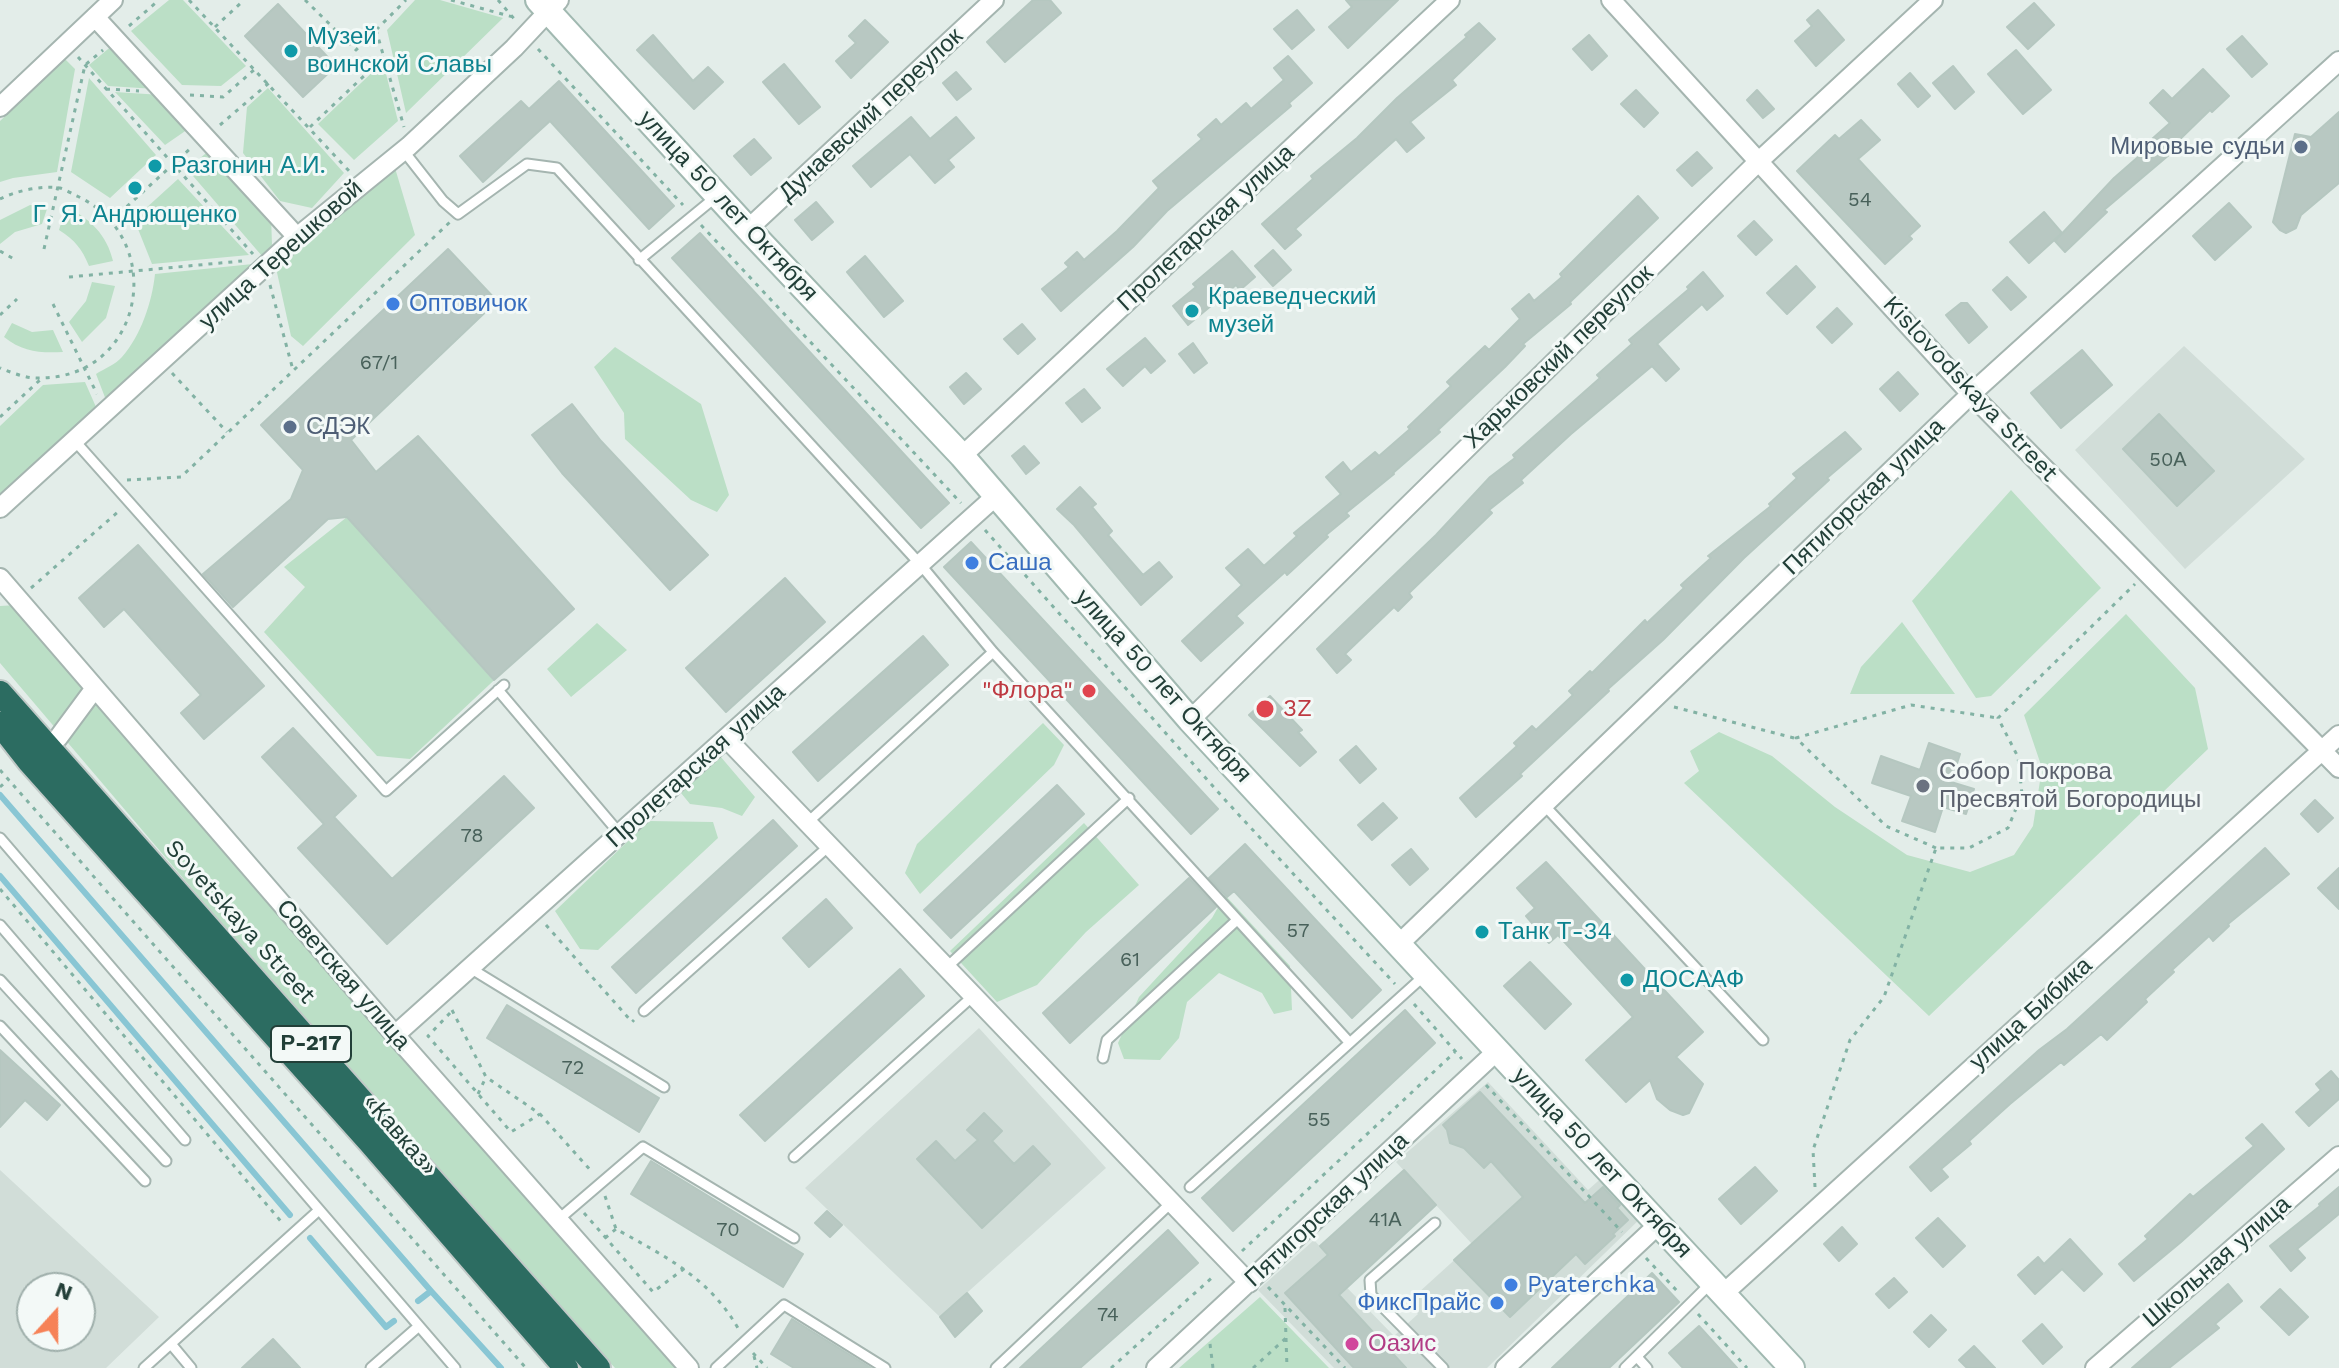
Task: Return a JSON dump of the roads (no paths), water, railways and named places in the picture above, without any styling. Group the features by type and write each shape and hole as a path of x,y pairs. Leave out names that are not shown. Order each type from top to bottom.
{"highway":[{"name":"Sovetskaya Street","path":"0,693 8,730 598,1368"},
{"name":"«Кавказ»","path":"8,730 30,762 370,1142 566,1368"}],"main road":[{"name":"улица 50 лет Октября","path":"549,4 748,229 962,456 1190,720 1792,1368"}],"street":[{"path":"1,105 113,0"},
{"name":"Дунаевский переулок","path":"748,229 994,0"},
{"name":"Пролетарская улица","path":"962,456 1450,0"},
{"name":"Kislovodskaya Street","path":"1611,0 1971,394 2339,768"},
{"name":"Харьковский переулок","path":"1190,720 1759,161 1933,0"},
{"name":"улица Терешковой","path":"0,508 161,362 261,263 406,148 526,36 549,4"},
{"path":"95,17 297,237"},
{"name":"Пятигорская улица","path":"1399,944 1971,394 2339,61"},
{"name":"Пролетарская улица","path":"395,1035 996,496"},
{"name":"Советская улица","path":"0,578 395,1035 689,1368"},
{"path":"58,738 95,688"},
{"name":"улица Бибика","path":"1718,1288 1816,1210 2339,735"},
{"path":"727,739 1229,1263 1258,1285"},
{"name":"Пятигорская улица","path":"1156,1368 1258,1285 1497,1051"},
{"name":"Школьная улица","path":"2095,1368 2339,1156"},
{"path":"1505,1368 1659,1224"},
{"path":"526,1321 544,1357 554,1368"}],"lane":[{"path":"406,148 443,201 458,214 527,164 557,168 920,564 993,652 1349,1042"},
{"path":"639,260 718,195"},
{"path":"74,440 386,791 501,687 620,834"},
{"path":"807,823 993,652"},
{"path":"946,968 1129,798"},
{"path":"1544,805 1763,1040"},
{"path":"0,838 455,1368"},
{"path":"644,1011 829,846"},
{"path":"1103,1058 1107,1040 1237,920"},
{"path":"0,925 185,1140"},
{"path":"470,968 664,1087"},
{"path":"1190,1187 1426,974"},
{"path":"0,980 166,1161"},
{"path":"794,1157 973,996"},
{"path":"0,1026 145,1181"},
{"path":"559,1219 643,1147 794,1238"},
{"path":"996,1368 1172,1202"},
{"path":"144,1368 319,1210"},
{"path":"1435,1223 1370,1280 1371,1295 1443,1368"},
{"path":"1625,1368 1689,1304 1718,1288"},
{"path":"716,1368 784,1305 885,1368"},
{"path":"371,1368 419,1326"},
{"path":"171,1344 191,1368"},
{"path":"1637,1357 1647,1368"}],"waterway":[{"path":"0,795 431,1291"},
{"path":"0,876 290,1215"},
{"path":"310,1238 386,1327 394,1321"},
{"path":"418,1301 431,1291 501,1368"}],"place":[{"name":"Музей воинской Славы","path":"291,51"},
{"name":"Мировые судьи","path":"2301,147"},
{"name":"Разгонин А.И.","path":"155,166"},
{"name":"Г. Я. Андрющенко","path":"135,188"},
{"name":"Оптовичок","path":"393,304"},
{"name":"Краеведческий музей","path":"1192,311"},
{"name":"СДЭК","path":"290,427"},
{"name":"Саша","path":"972,563"},
{"name":"\"Флора\"","path":"1089,691"},
{"name":"3Z","path":"1265,709"},
{"name":"Собор Покрова Пресвятой Богородицы","path":"1923,786"},
{"name":"Танк Т-34","path":"1482,932"},
{"name":"ДОСААФ","path":"1627,980"},
{"name":"Pyaterchka","path":"1511,1285"},
{"name":"ФиксПрайс","path":"1497,1303"},
{"name":"Оазис","path":"1352,1344"}]}
